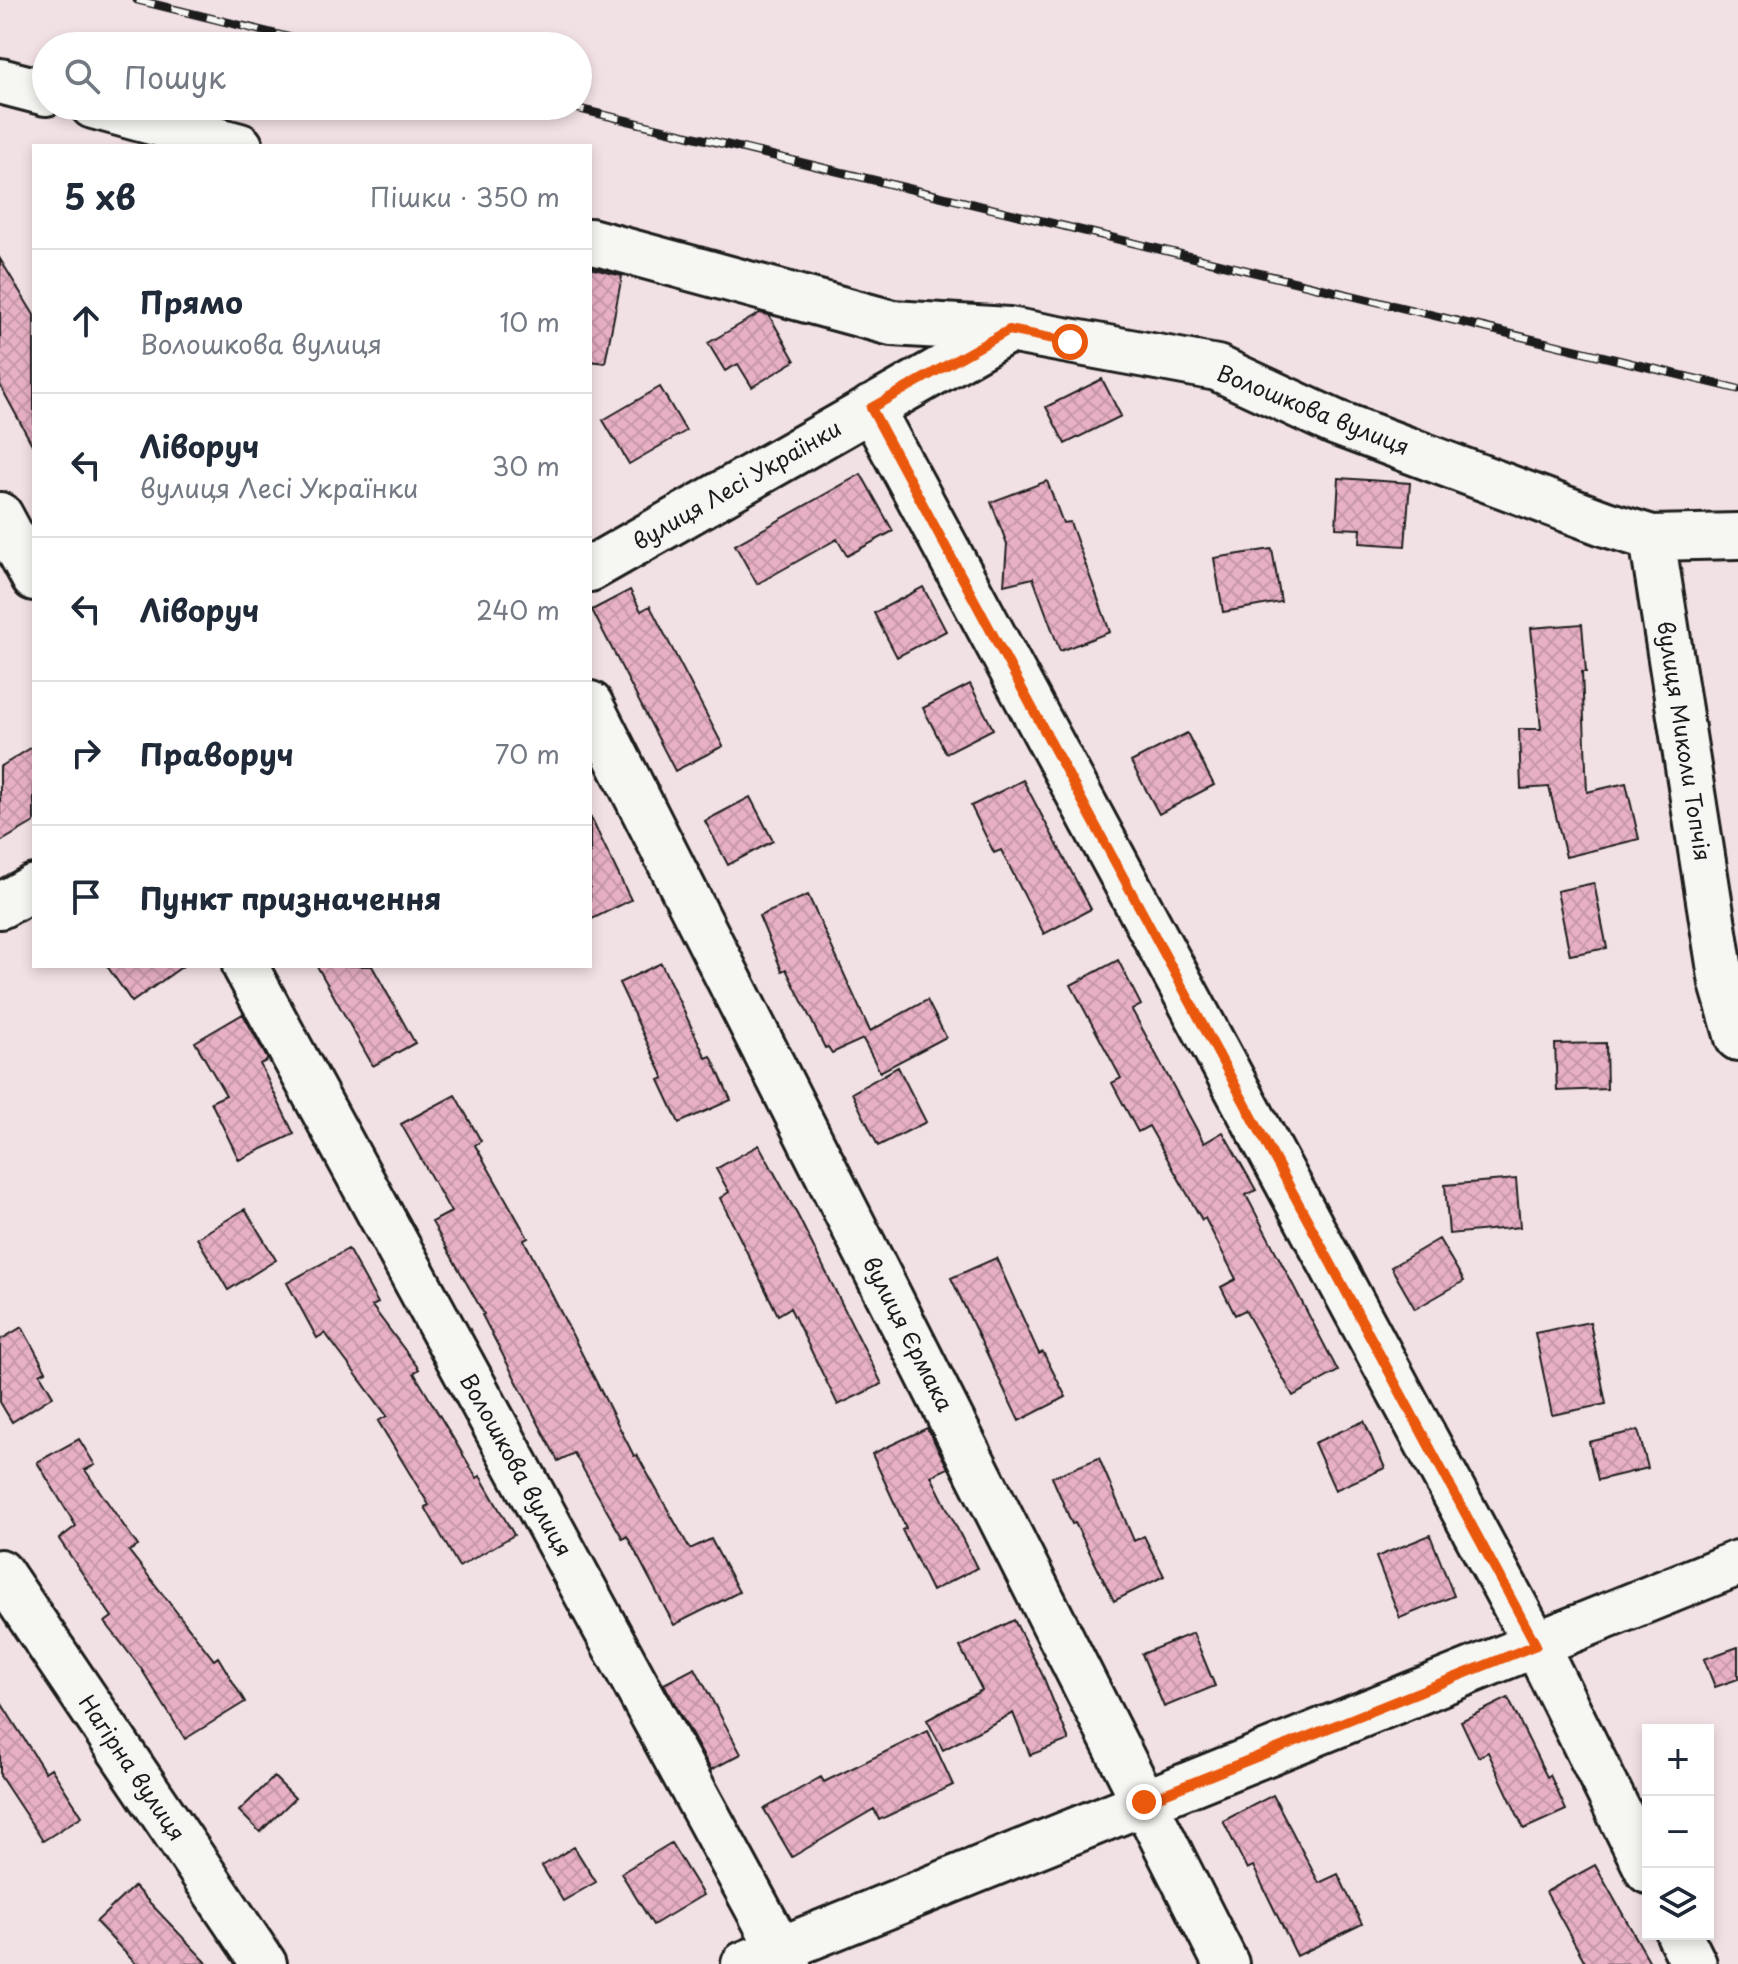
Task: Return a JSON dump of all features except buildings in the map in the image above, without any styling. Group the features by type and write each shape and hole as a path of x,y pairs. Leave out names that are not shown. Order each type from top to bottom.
{"street":[{"path":"0,81 32,89"},
{"path":"144,120 233,144"},
{"name":"Волошкова вулиця","path":"592,242 892,323 1009,330 1217,368 1334,422 1606,524 1652,538"},
{"name":"вулиця Лесі Українки","path":"592,568 1009,330"},
{"path":"871,408 1536,1645 1647,1868"},
{"path":"0,515 32,574"},
{"path":"1652,538 1738,536"},
{"name":"вулиця Миколи Топчія","path":"1652,538 1722,983 1738,1038"},
{"name":"вулиця Єрмака","path":"592,708 1226,1964"},
{"path":"0,906 32,888"},
{"name":"Волошкова вулиця","path":"246,968 771,1959"},
{"path":"771,1959 1144,1802 1738,1563"},
{"name":"Нагірна вулиця","path":"0,1572 264,1964"},
{"path":"1682,1940 1694,1964"}],"railway":[{"path":"137,0 267,32"},
{"path":"592,112 1738,389"}],"route":[{"path":"1070,342 1009,330 871,408 1536,1645 1144,1802"}]}
